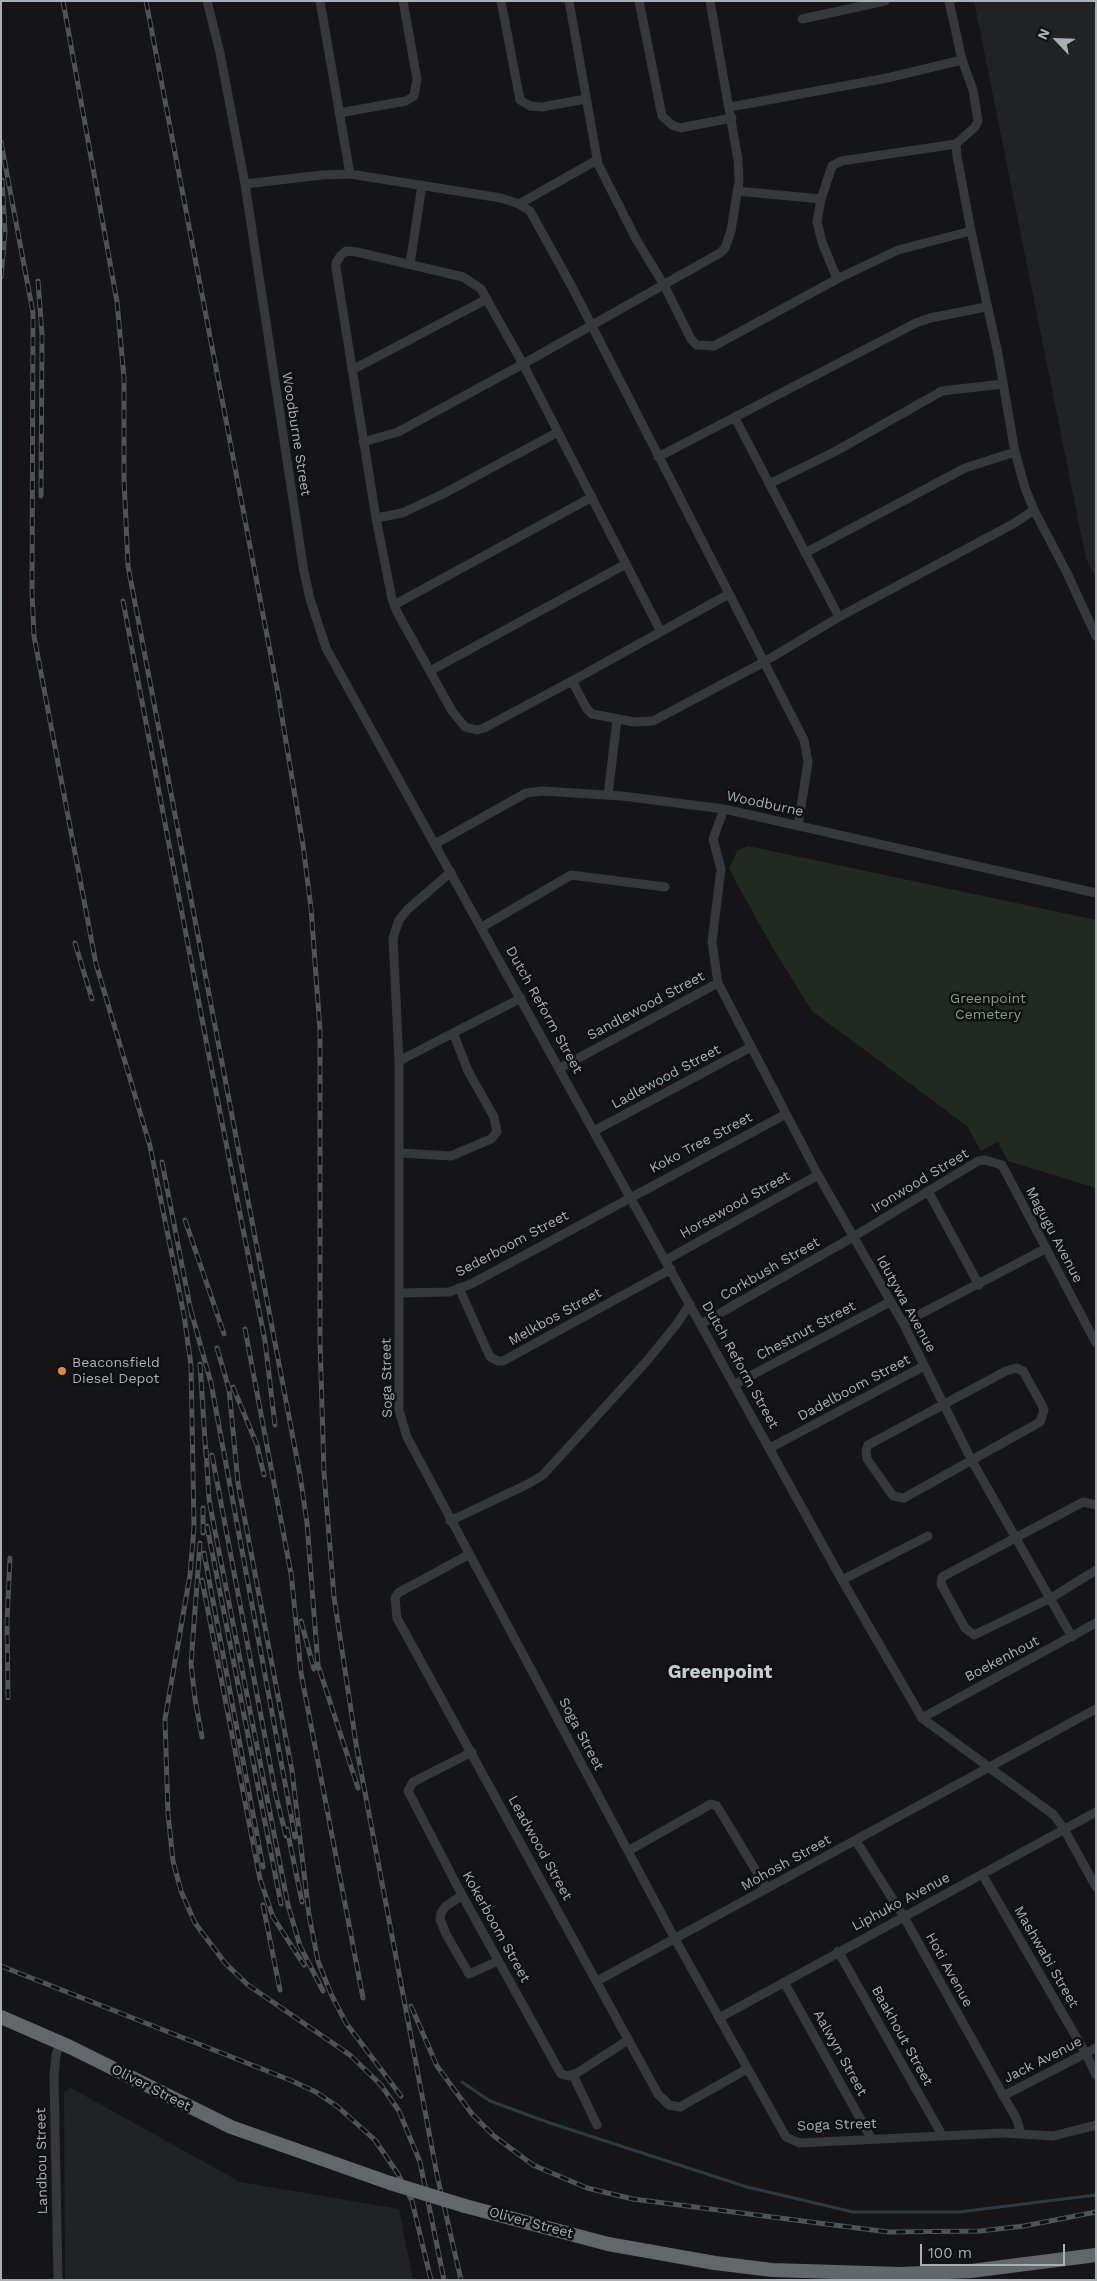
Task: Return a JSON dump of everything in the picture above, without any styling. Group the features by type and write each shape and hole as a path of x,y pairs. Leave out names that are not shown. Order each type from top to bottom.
{"highway":[{"name":"Oliver Street","path":"1,2017 60,2042 231,2127 390,2184 608,2244 715,2263 782,2270 900,2274 971,2270 1096,2255"}],"street":[{"name":"Woodburne Street","path":"207,1 220,53 245,184 260,296 310,599 326,648 435,844"},
{"path":"320,1 350,174"},
{"path":"339,113 406,101 414,96 417,79 403,1"},
{"path":"501,1 520,100 530,106 542,107 586,99"},
{"path":"569,1 596,160 636,239 664,285 691,339 697,345 714,346 837,279 898,250 971,231"},
{"path":"639,1 662,116 672,126 680,128 732,118"},
{"path":"363,442 398,432 592,326 720,253 725,248 732,231 737,191 738,160 710,1"},
{"path":"802,20 885,1"},
{"path":"837,279 818,230 817,222 820,199 832,166 841,161 956,144 975,127 978,121 973,90 962,60 949,1"},
{"path":"730,107 887,78 962,60"},
{"path":"956,144 971,231 1003,384 1015,452 1025,488 1034,510 1067,572 1096,636"},
{"path":"519,204 596,160"},
{"path":"245,184 322,175 350,174 506,200 519,204 534,217 730,594 807,748 808,762 798,826"},
{"path":"410,264 422,185"},
{"path":"737,191 820,199"},
{"path":"661,632 523,364 481,289 470,280 410,264 346,251 338,259 336,268 376,518 394,605 458,721 465,727 477,730 572,681 661,632 730,594"},
{"path":"352,370 487,299"},
{"path":"658,457 916,324 930,318 986,307"},
{"path":"769,484 836,451 942,391 1003,384"},
{"path":"736,418 839,617"},
{"path":"376,518 402,513 443,494 558,432"},
{"path":"806,553 965,468 1015,452"},
{"path":"394,605 592,497"},
{"path":"572,681 587,709 592,714 618,720 645,723 653,721 764,662 839,617 1013,524 1034,510"},
{"path":"430,671 626,564"},
{"path":"608,795 618,720"},
{"name":"Woodburne","path":"435,844 526,793 542,791 608,795 675,801 724,809 1096,893"},
{"name":"Idutywa Avenue","path":"724,809 713,839 721,869 712,942 718,982 818,1175 903,1323 942,1405 972,1461 1072,1637"},
{"name":"Dutch Reform Street","path":"435,844 842,1580 922,1718 987,1768"},
{"name":"Soga Street","path":"451,872 408,909 394,929 393,954 397,990 399,1061 399,1410 402,1423 450,1521 675,1940 782,2133 790,2141 799,2143 942,2135 1021,2134 1053,2136 1096,2125"},
{"path":"482,927 571,875 665,887"},
{"name":"Sandlewood Street","path":"560,1068 718,982"},
{"path":"399,1061 454,1035 521,998"},
{"path":"400,1153 451,1156 491,1139 497,1132 494,1117 468,1070 454,1035"},
{"name":"Ladlewood Street","path":"594,1131 751,1047"},
{"name":"Koko Tree Street","path":"630,1196 786,1114"},
{"name":"Ironwood Street","path":"853,1237 978,1161 991,1160 1002,1166"},
{"name":"Magugu Avenue","path":"1002,1166 1096,1343"},
{"name":"Horsewood Street","path":"666,1260 818,1175"},
{"path":"928,1190 979,1285"},
{"name":"Sederboom Street","path":"400,1293 449,1292 459,1288 630,1196"},
{"name":"Corkbush Street","path":"701,1324 853,1237"},
{"path":"903,1323 1045,1249"},
{"name":"Melkbos Street","path":"459,1288 490,1357 503,1361 671,1269"},
{"name":"Chestnut Street","path":"735,1384 890,1302"},
{"path":"450,1521 528,1484 542,1475 646,1362 676,1325 690,1304"},
{"name":"Dadelboom Street","path":"770,1448 924,1366"},
{"path":"1016,1368 1023,1371 1042,1404 1043,1416 1036,1426 972,1461 900,1499 893,1496 867,1458 866,1450 868,1445 942,1405 1006,1371 1016,1368"},
{"path":"1096,1505 1083,1502 942,1577 941,1584 965,1628 974,1635 1051,1598 1096,1570"},
{"path":"842,1580 928,1536"},
{"name":"Leadwood Street","path":"468,1555 398,1594 395,1598 397,1618 658,2094 669,2105 676,2108 686,2105 747,2069"},
{"name":"Boekenhout","path":"922,1718 1096,1623"},
{"path":"1096,1709 987,1768 1045,1807 1064,1829 1096,1887"},
{"name":"Kokerboom Street","path":"472,1752 413,1782 408,1792 558,2071 564,2075 573,2075"},
{"name":"Mohosh Street","path":"597,1981 767,1890 987,1768"},
{"path":"628,1851 711,1804 717,1806 767,1890"},
{"name":"Liphuko Avenue","path":"719,2018 838,1951 1096,1812"},
{"name":"Hoti Avenue","path":"856,1841 904,1917 1020,2126 1021,2134"},
{"name":"Mashwabi Street","path":"982,1874 1086,2054 1096,2075"},
{"path":"462,1895 445,1907 441,1913 440,1919 446,1934 469,1974 498,1961"},
{"name":"Baakhout Street","path":"838,1951 942,2135"},
{"name":"Aalwyn Street","path":"784,1982 871,2138"},
{"path":"597,2125 573,2075 628,2040"},
{"name":"Landbou Street","path":"58,2280 54,2076 56,2055 60,2042"},
{"name":"Jack Avenue","path":"1003,2096 1096,2048"}],"shaded area":[{"path":"974,1 1096,1 1096,578 1086,559"},
{"path":"71,2088 240,2182 399,2209 413,2280 65,2280 64,2092"}],"green space":[{"name":"Greenpoint Cemetery","path":"748,846 1096,920 1096,1188 1008,1161 998,1142 981,1151 967,1126 812,1011 772,947 729,869 737,851"}],"waterway":[{"path":"462,2082 490,2101 550,2123 747,2187 853,2212 959,2212 1096,2195"}],"railway":[{"path":"63,1 117,302 124,378 124,479 128,566 300,1475 307,1523 318,1665 358,1788"},
{"path":"146,1 278,693 303,845 311,908 320,1030 320,1341 324,1473 334,1597 357,1750 437,2175 461,2280"},
{"path":"1,142 33,313 32,592 34,636 96,964 150,1146 184,1315 191,1365 194,1527 190,1575 165,1719 168,1814 173,1861 181,1891 195,1923 225,1963 248,1985 350,2055 381,2085 399,2111 420,2162 444,2280"},
{"path":"1,277 5,232 2,180"},
{"path":"38,281 42,335 41,496"},
{"path":"123,601 265,1341 275,1425"},
{"path":"75,943 92,999"},
{"path":"162,1162 192,1317"},
{"path":"185,1220 224,1334"},
{"path":"191,1311 211,1383 295,1837"},
{"path":"245,1329 292,1579"},
{"path":"217,1348 229,1389 238,1483 292,1771 309,1915 318,1961 331,1994 346,2023 401,2096"},
{"path":"200,1364 206,1456"},
{"path":"233,1387 257,1445 264,1475"},
{"path":"206,1449 209,1499 288,1905 300,1946 323,1991"},
{"path":"212,1455 276,1796 286,1836"},
{"path":"203,1508 203,1533"},
{"path":"207,1526 281,1904"},
{"path":"200,1543 191,1664 202,1737"},
{"path":"204,1553 263,1867"},
{"path":"8,1698 7,1622 10,1558"},
{"path":"291,1572 301,1673 363,1998"},
{"path":"202,1580 260,1879 273,1917 304,1965"},
{"path":"301,1621 314,1669"},
{"path":"287,1829 302,1902"},
{"path":"263,1905 280,1990"},
{"path":"1,1966 290,2080 316,2092 338,2107 375,2140 398,2174 412,2201 431,2280"},
{"path":"411,2006 437,2066 472,2114 494,2136 533,2165 587,2188 633,2199 888,2232 980,2231 1024,2226 1096,2212"}],"place":[{"name":"Beaconsfield Diesel Depot","path":"62,1371"}],"district":[{"name":"Greenpoint","path":"720,1672"}]}
